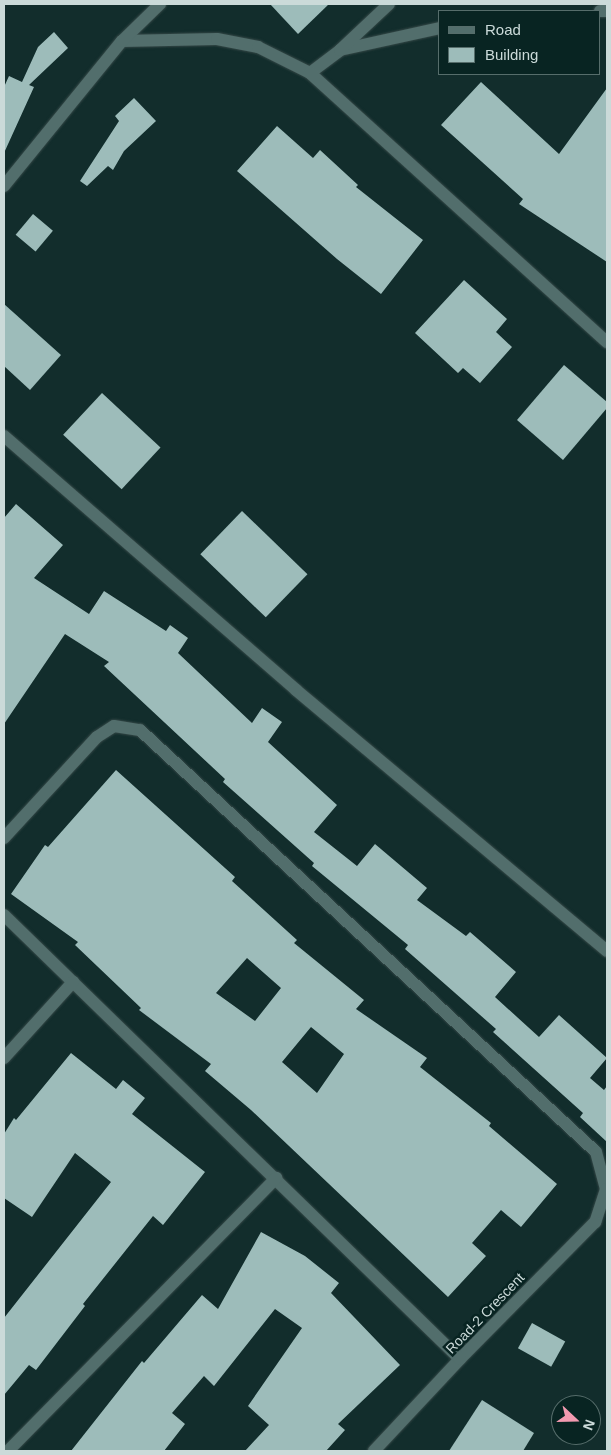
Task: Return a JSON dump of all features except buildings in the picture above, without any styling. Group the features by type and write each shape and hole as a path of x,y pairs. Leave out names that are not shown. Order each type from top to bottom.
{"street":[{"path":"4,186 122,41 160,4"},
{"path":"310,73 340,50 389,4"},
{"path":"340,50 438,28"},
{"path":"122,41 217,39 258,47 310,73 607,342"},
{"path":"4,436 296,690 607,951"},
{"name":"Road-2 Crescent","path":"4,838 96,737 114,726 140,730 596,1152 606,1189 595,1222 460,1359 374,1451"},
{"path":"4,915 460,1359"},
{"path":"4,1058 72,982"},
{"path":"8,1451 276,1178"}]}
